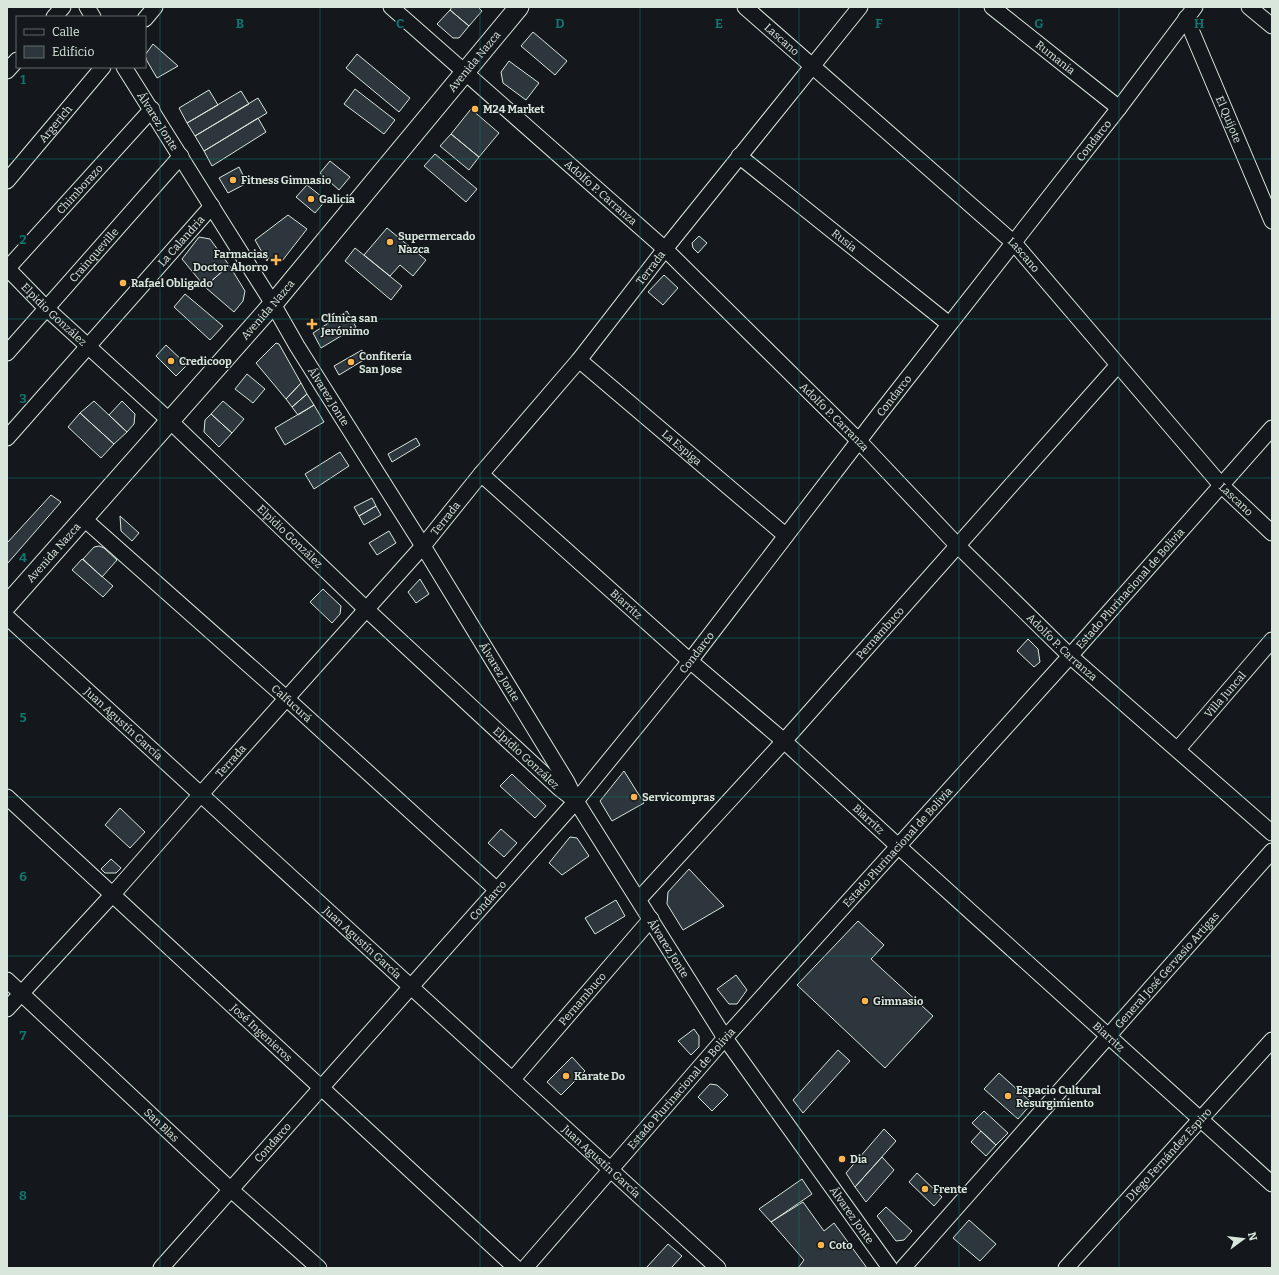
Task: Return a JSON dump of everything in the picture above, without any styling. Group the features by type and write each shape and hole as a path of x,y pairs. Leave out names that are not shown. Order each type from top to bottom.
{"main road":[{"name":"Avenida Nazca","path":"7,605 273,304 519,7"}],"street":[{"path":"55,16 62,7"},
{"path":"87,7 92,16"},
{"path":"146,18 155,7"},
{"name":"Adolfo P. Carranza","path":"391,7 665,249 859,441 957,545 1070,656 1178,749 1272,833"},
{"name":"Lascano","path":"745,7 1014,243 1221,485 1272,533"},
{"name":"Terrada","path":"7,1009 113,894 423,546 481,474 579,360 739,156 860,7"},
{"name":"Rumania","path":"992,7 1119,108"},
{"path":"1249,7 1272,26"},
{"path":"1272,10 1270,15 1272,26"},
{"name":"Condarco","path":"161,1268 576,801 690,661 785,535 1119,108 1190,12"},
{"name":"El Quijote","path":"1190,12 1272,221"},
{"path":"7,71 16,61"},
{"name":"Argerich","path":"7,181 102,68"},
{"name":"Álvarez Jonte","path":"125,68 273,304 296,346 423,546 567,782 576,801 725,1038 890,1268"},
{"name":"Chimborazo","path":"7,269 152,110"},
{"name":"Crainqueville","path":"7,353 181,156"},
{"name":"Rusia","path":"739,156 949,324"},
{"name":"La Calandria","path":"7,438 212,206"},
{"name":"Elpidio González","path":"7,269 46,308 170,421 366,609 559,788 576,801"},
{"name":"La Espiga","path":"579,360 785,535"},
{"name":"Pernambuco","path":"639,899 784,741 1118,365"},
{"name":"Estado Plurinacional de Bolivia","path":"525,1268 612,1170 725,1038 1070,656 1272,428"},
{"name":"Biarritz","path":"481,474 690,661 784,741 1272,1184"},
{"name":"Calfucurá","path":"84,518 498,890"},
{"name":"Juan Agustín García","path":"7,617 411,987 513,1078 718,1268"},
{"name":"Villa Juncal","path":"1178,749 1272,640"},
{"name":"José Ingenieros","path":"7,797 516,1268"},
{"name":"General José Gervasio Artigas","path":"903,1268 1272,851"},
{"name":"Pernambuco","path":"513,1078 651,919"},
{"name":"San Blas","path":"7,980 230,1189 319,1268"},
{"name":"DIego Fernández Espiro","path":"1066,1268 1272,1040"}],"building":[{"path":"452,7 478,7 482,11 469,26 450,10"},
{"path":"450,10 469,26 459,38 453,38 437,24"},
{"path":"533,32 567,61 555,75 521,46"},
{"path":"153,44 178,66 157,78 147,61 146,54"},
{"path":"357,54 410,98 399,112 346,68"},
{"path":"509,61 539,83 526,100 503,83 501,72"},
{"path":"355,89 395,120 384,134 344,104"},
{"path":"209,90 218,105 187,123 179,108"},
{"path":"241,91 249,104 195,136 187,123"},
{"path":"258,98 267,113 204,151 195,136"},
{"path":"471,109 499,133 479,157 451,134"},
{"path":"258,118 266,132 212,166 204,151"},
{"path":"451,134 479,157 469,170 440,146"},
{"path":"435,154 477,189 466,202 424,166"},
{"path":"330,161 350,177 339,190 320,173"},
{"name":"Fitness Gimnasio","path":"239,167 247,183 228,193 219,178"},
{"name":"Galicia","path":"307,185 326,200 315,213 296,197"},
{"path":"288,215 307,229 282,261 268,258 267,261 255,240"},
{"name":"Supermercado Nazca","path":"387,228 426,260 413,276 400,265 390,276 364,255"},
{"path":"699,236 707,243 698,253 693,248 692,243"},
{"path":"199,237 210,239 229,265 205,287 182,259"},
{"path":"355,248 402,286 391,300 345,261"},
{"path":"229,265 245,291 243,301 234,312 205,287"},
{"path":"664,275 678,288 663,305 648,292"},
{"path":"185,294 223,326 210,340 174,307"},
{"path":"347,311 356,327 321,348 313,333"},
{"path":"276,343 279,344 301,383 286,399 256,363"},
{"name":"Credicoop","path":"166,345 187,365 176,376 156,356"},
{"name":"Confitería San Jose","path":"362,350 367,358 339,375 334,366"},
{"path":"247,374 265,389 253,403 235,389"},
{"path":"301,383 307,394 292,407 286,399"},
{"path":"307,394 314,405 298,415 292,407"},
{"path":"94,401 127,432 114,444 80,413"},
{"path":"122,401 135,414 134,424 127,432 109,415"},
{"path":"223,401 244,419 232,433 211,414"},
{"path":"314,405 324,422 285,445 275,428"},
{"path":"80,413 114,444 101,458 68,427"},
{"path":"211,414 232,433 219,447 204,432 205,420"},
{"path":"416,438 420,445 392,462 388,454"},
{"path":"340,452 349,466 314,489 305,474"},
{"path":"51,495 61,502 7,564 7,543"},
{"path":"372,498 376,506 359,516 354,507"},
{"path":"376,506 381,515 364,525 359,516"},
{"path":"120,516 139,533 132,541 121,531"},
{"path":"389,531 396,543 377,555 369,543"},
{"path":"99,546 104,548 117,560 102,577 83,559 94,547"},
{"path":"82,559 113,586 103,597 72,570"},
{"path":"420,579 429,594 416,603 408,592"},
{"path":"323,589 341,606 340,614 332,623 310,602"},
{"path":"1028,639 1038,649 1040,662 1034,667 1017,651"},
{"path":"624,771 644,803 612,821 600,801"},
{"path":"512,774 546,806 535,818 500,786"},
{"path":"120,808 145,832 130,848 105,825"},
{"path":"501,829 517,843 504,857 488,843"},
{"path":"570,837 577,838 589,856 562,875 549,863"},
{"path":"111,859 121,868 116,873 105,873 101,869"},
{"path":"689,869 724,906 683,930 667,904 668,892"},
{"path":"616,900 625,916 595,934 585,918"},
{"name":"Gimnasio","path":"858,921 884,945 871,959 933,1016 885,1068 797,985"},
{"path":"736,975 747,990 737,1004 729,1004 717,989"},
{"path":"694,1029 699,1036 699,1047 691,1055 678,1041"},
{"path":"838,1050 850,1061 803,1113 793,1100"},
{"name":"Karate Do","path":"572,1057 585,1071 561,1095 547,1082"},
{"name":"Espacio Cultural Resurgimiento","path":"999,1073 1032,1103 1018,1119 984,1089"},
{"path":"710,1084 717,1085 728,1095 712,1111 698,1097"},
{"path":"984,1111 1008,1133 996,1145 972,1123"},
{"path":"884,1129 896,1141 855,1187 846,1173"},
{"path":"981,1131 996,1145 986,1156 971,1142"},
{"path":"882,1157 894,1170 866,1202 855,1187"},
{"name":"Frente","path":"917,1173 942,1197 934,1206 909,1182"},
{"path":"802,1179 812,1194 771,1222 759,1209"},
{"name":"Coto","path":"803,1202 824,1231 834,1223 867,1268 798,1268 804,1260 771,1222"},
{"path":"886,1207 912,1231 904,1240 896,1241 877,1216"},
{"path":"969,1220 996,1244 980,1261 953,1238"},
{"path":"668,1244 682,1256 671,1268 646,1268"}],"place":[{"name":"M24 Market","path":"475,109"},
{"name":"Fitness Gimnasio","path":"233,180"},
{"name":"Galicia","path":"311,199"},
{"name":"Supermercado Nazca","path":"390,242"},
{"name":"Farmacias Doctor Ahorro","path":"276,260"},
{"name":"Rafael Obligado","path":"123,283"},
{"name":"Clínica san Jerónimo","path":"312,324"},
{"name":"Credicoop","path":"171,361"},
{"name":"Confitería San Jose","path":"351,362"},
{"name":"Servicompras","path":"634,797"},
{"name":"Gimnasio","path":"865,1001"},
{"name":"Karate Do","path":"566,1076"},
{"name":"Espacio Cultural Resurgimiento","path":"1008,1096"},
{"name":"Dia","path":"842,1159"},
{"name":"Frente","path":"925,1189"},
{"name":"Coto","path":"821,1245"}]}
